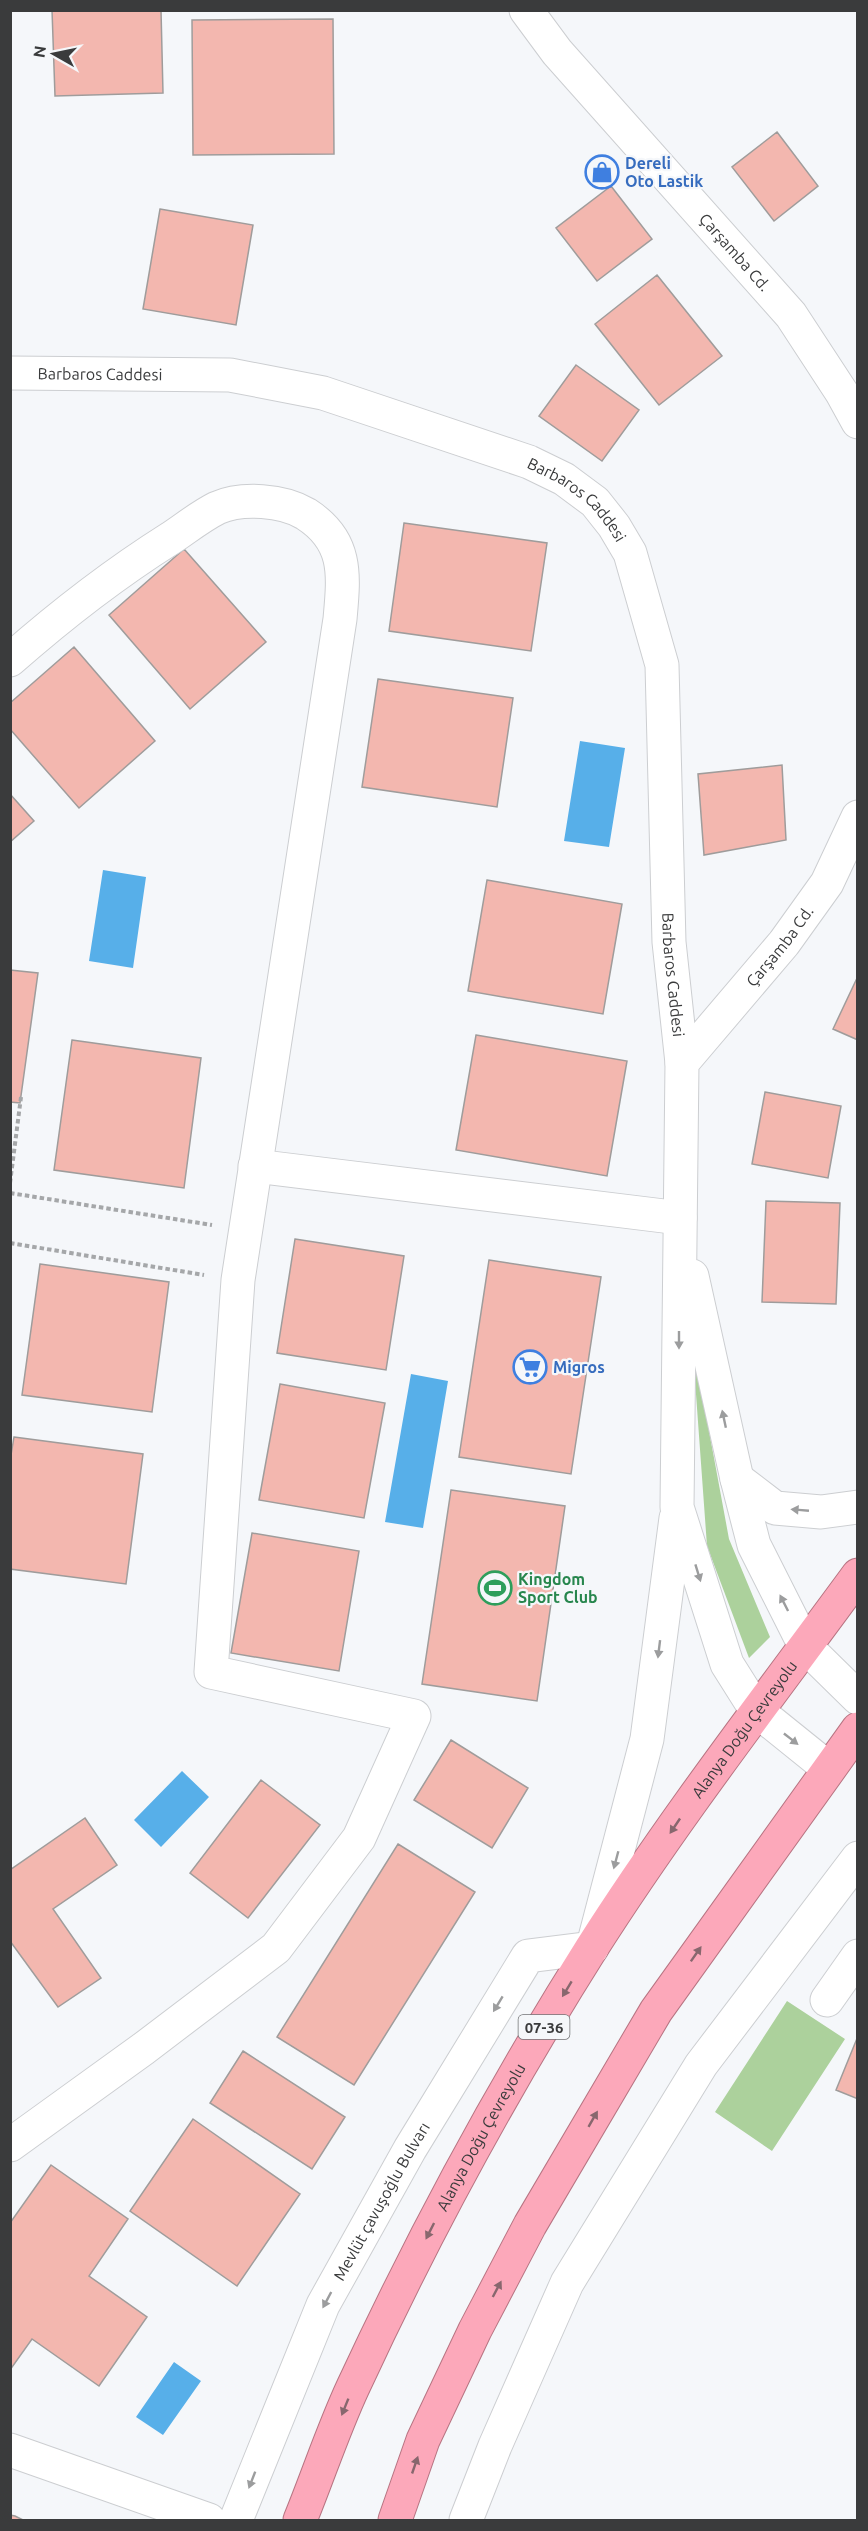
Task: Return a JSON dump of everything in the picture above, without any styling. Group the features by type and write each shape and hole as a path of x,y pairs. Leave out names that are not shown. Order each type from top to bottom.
{"highway":[{"name":"Alanya Doğu Çevreyolu","path":"300,2520 352,2389 438,2216 507,2090 592,1948 756,1710 858,1575"},
{"path":"395,2520 423,2440 475,2330 530,2225 656,2011 858,1729"}],"street":[{"name":"Çarşamba Cd.","path":"526,10 557,52 791,315 842,393 858,422"},
{"name":"Barbaros Caddesi","path":"10,373 230,375 323,393 529,462 564,478 595,502 614,526 630,553 662,665 669,942 682,1063 680,1218"},
{"path":"10,660 119,570 218,508 245,502 275,504 302,512 323,525 338,551 344,577 340,619 238,1280 211,1672 414,1716 359,1838 276,1948 143,2049 10,2145"},
{"name":"Çarşamba Cd.","path":"682,1063 797,926 827,883 858,817"},
{"path":"255,1166 680,1218"},
{"path":"680,1218 737,1479 754,1545 805,1646 858,1698"},
{"path":"592,1948 647,1739 677,1507 680,1218"},
{"path":"737,1479 775,1508 821,1512 858,1507"},
{"path":"677,1507 727,1664 756,1710 828,1768"},
{"path":"466,2520 495,2446 567,2283 701,2065 855,1866"},
{"name":"Mevlüt çavuşoğlu Bulvarı","path":"236,2520 323,2305 410,2149 528,1956 592,1948"},
{"path":"827,2000 858,1956"},
{"path":"10,2450 209,2520"}],"path":[{"path":"10,1183 21,1097"},
{"path":"10,1193 245,1230"},
{"path":"10,1243 238,1280"}],"green space":[{"path":"692,1339 729,1539 770,1637 749,1658 707,1546"},
{"path":"787,2001 845,2039 772,2151 715,2112"}],"water":[{"path":"580,741 625,748 609,847 564,841"},
{"path":"103,870 146,877 133,968 89,961"},
{"path":"411,1374 448,1381 423,1528 385,1522"},
{"path":"182,1771 209,1797 161,1847 134,1820"},
{"path":"174,2362 201,2381 163,2435 136,2417"}],"building":[{"path":"52,10 161,10 163,93 55,96"},
{"path":"333,19 334,154 193,155 192,20"},
{"path":"777,132 818,186 774,221 732,167"},
{"path":"611,186 652,239 597,281 556,228"},
{"path":"160,209 253,225 236,325 143,309"},
{"path":"657,275 722,356 659,405 595,324"},
{"path":"576,365 639,410 602,461 539,416"},
{"path":"404,523 547,543 531,651 389,631"},
{"path":"184,549 266,642 190,709 109,615"},
{"path":"74,647 155,741 79,808 10,729 10,703"},
{"path":"378,679 513,698 497,807 362,787"},
{"path":"782,765 786,840 704,855 698,774"},
{"path":"10,794 34,821 10,842"},
{"path":"487,880 622,904 603,1014 468,991"},
{"path":"10,970 38,973 20,1103 10,1102"},
{"path":"858,976 858,1040 833,1029"},
{"path":"476,1035 627,1061 607,1176 456,1150"},
{"path":"72,1040 201,1058 184,1188 54,1170"},
{"path":"765,1092 841,1106 828,1178 752,1164"},
{"path":"766,1201 840,1203 836,1304 762,1302"},
{"path":"295,1239 404,1256 386,1370 277,1353"},
{"name":"Migros","path":"489,1260 601,1277 571,1474 459,1457"},
{"path":"40,1264 169,1282 152,1412 22,1395"},
{"path":"280,1384 385,1403 364,1518 259,1500"},
{"path":"14,1437 143,1454 126,1584 10,1569 10,1461"},
{"path":"451,1490 565,1506 537,1701 422,1684"},
{"path":"252,1533 359,1551 339,1671 231,1653"},
{"path":"451,1740 528,1788 492,1848 414,1800"},
{"path":"261,1780 320,1825 248,1918 190,1873"},
{"path":"85,1818 117,1865 53,1909 101,1978 58,2007 10,1941 10,1870"},
{"path":"398,1844 475,1892 354,2085 277,2037"},
{"path":"858,2036 858,2099 836,2090"},
{"path":"243,2051 345,2117 312,2169 210,2103"},
{"path":"193,2119 300,2194 237,2286 130,2211"},
{"path":"51,2165 128,2219 89,2276 147,2317 99,2386 32,2339 10,2370 10,2223"},
{"path":"10,2515 15,2516 23,2520 10,2520"}],"place":[{"name":"Dereli Oto Lastik","path":"602,172"},
{"name":"Migros","path":"530,1367"},
{"name":"Kingdom Sport Club","path":"495,1588"}]}
